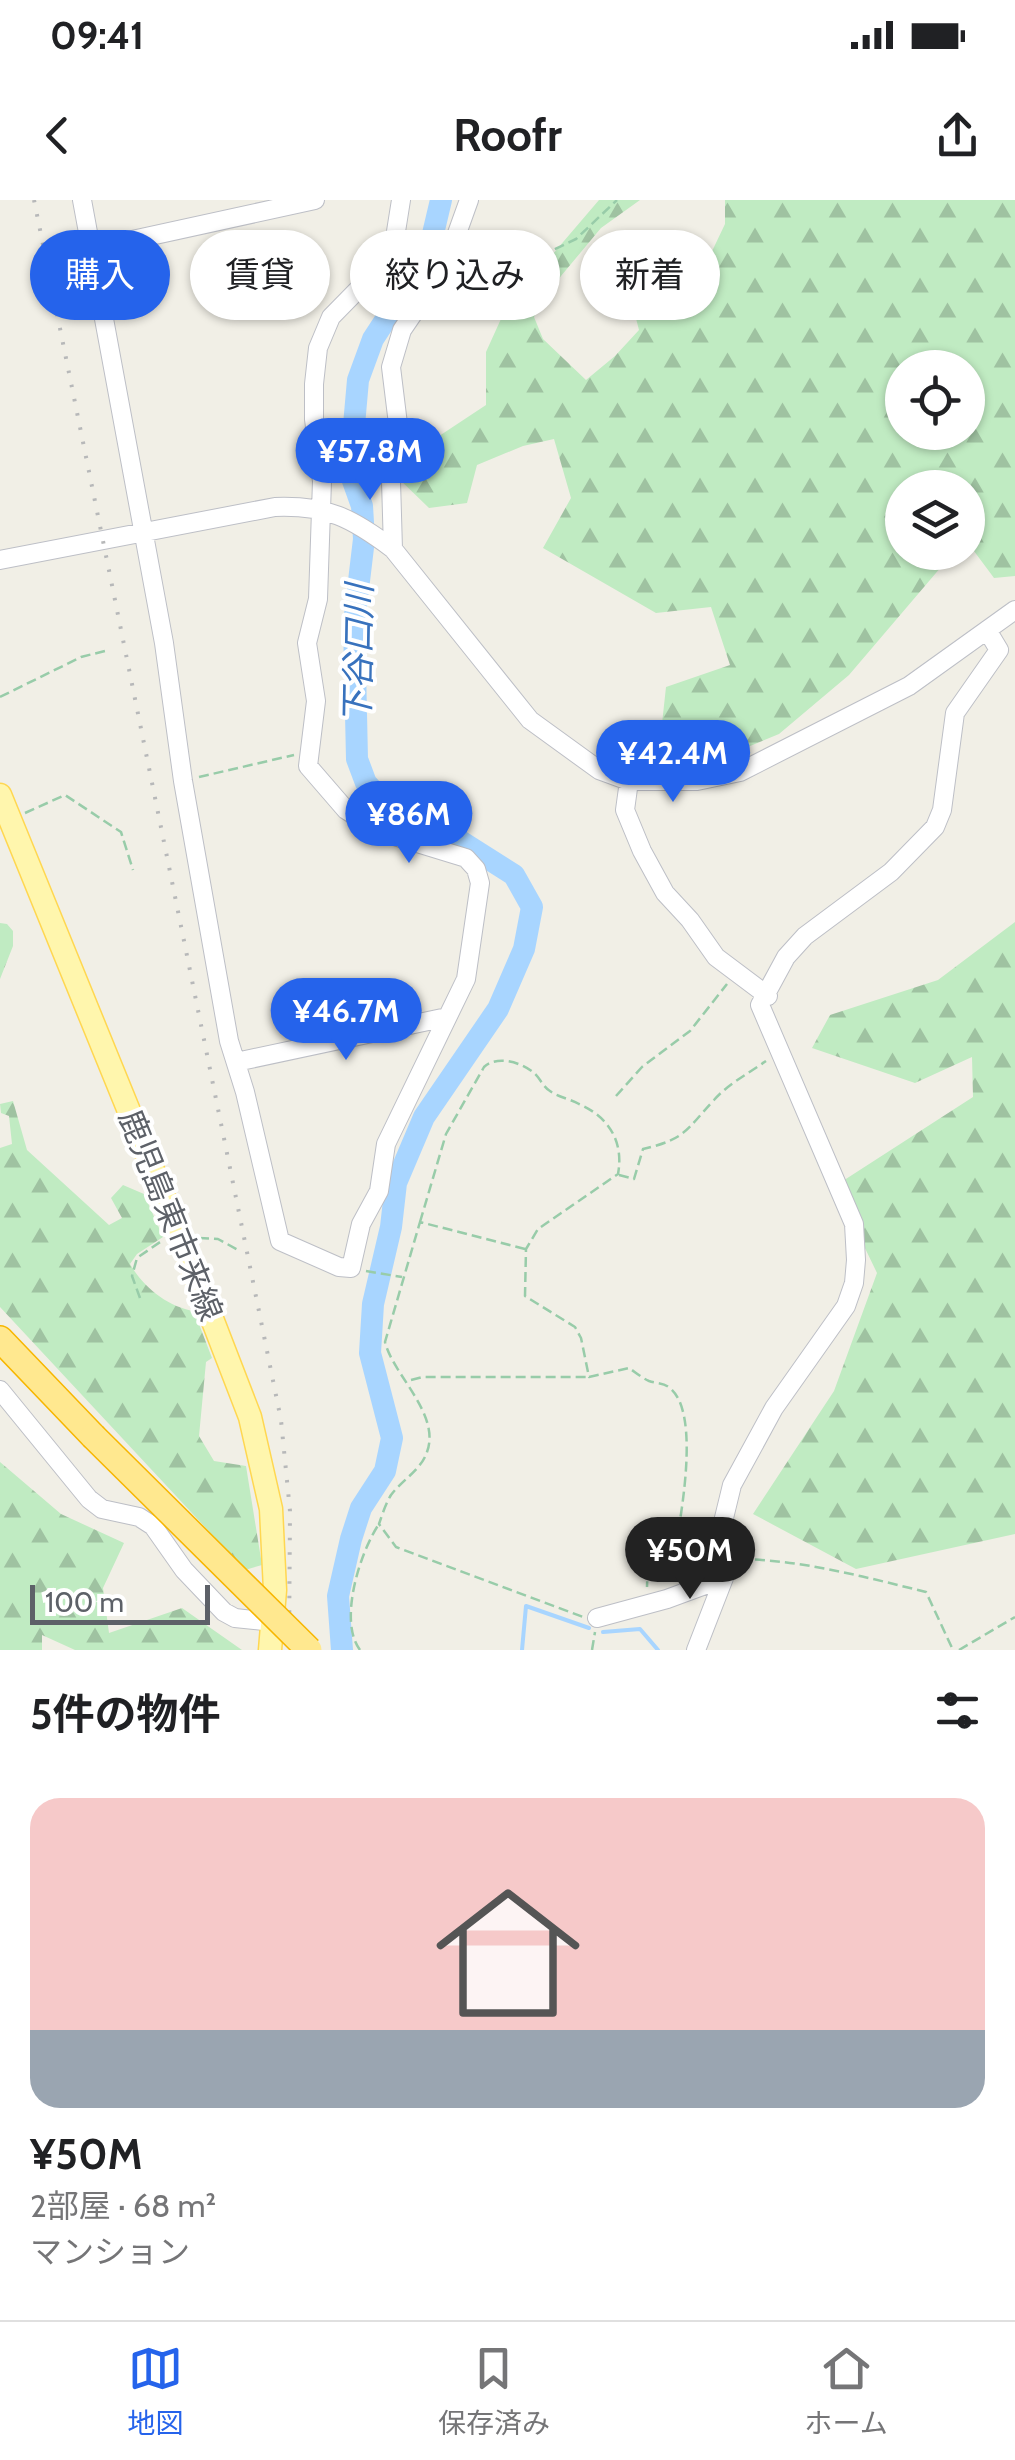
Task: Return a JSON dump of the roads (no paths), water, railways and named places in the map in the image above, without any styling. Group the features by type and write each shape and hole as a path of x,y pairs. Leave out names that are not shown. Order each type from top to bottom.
{"highway":[{"path":"0,1339 309,1650"}],"main road":[{"name":"鹿児島東市来線","path":"0,795 181,1236 230,1360 262,1457 274,1549 270,1650"}],"street":[{"path":"82,200 87,230"},
{"path":"170,232 315,200"},
{"path":"104,320 178,722 184,781 229,1041 280,1242 339,1267 351,1268 362,1224 378,1191 386,1144 466,979 480,883 476,868 466,858 381,832 358,819 308,766 316,701 306,644 318,599 322,481 314,419 318,348 332,317 384,263 394,244 402,200"},
{"path":"393,548 391,481 398,424 391,367 402,330 456,239 469,200"},
{"path":"0,560 275,507 320,508 360,524 393,548 530,720 598,770 629,781 697,781 740,772 909,686 1015,610"},
{"path":"696,1650 724,1578 723,1522 732,1485 774,1408 846,1306 854,1284 854,1224 760,1005 786,957 805,936 891,872 935,826 942,810 954,713 999,650 987,630"},
{"path":"629,781 624,810 665,893 716,957 768,996"},
{"path":"236,1062 447,1017"},
{"path":"0,1390 89,1499 102,1509 139,1517 153,1526 184,1570 224,1612 235,1618 273,1622"},
{"path":"597,1618 668,1599 724,1578"}],"waterway":[{"name":"下谷口川","path":"342,1650 338,1596 351,1539 361,1508 385,1471 392,1438 370,1353 373,1304 391,1227 396,1183 424,1117 498,1009 524,949 532,907 514,875 443,830 380,798 366,783 357,759 354,623 364,539 362,506 352,478 351,459 358,380 373,339 428,255 441,200"},
{"path":"522,1650 526,1606 589,1628"},
{"path":"603,1632 640,1629 658,1650"}],"railway":[{"path":"34,200 281,1420 290,1511 289,1650"}]}
